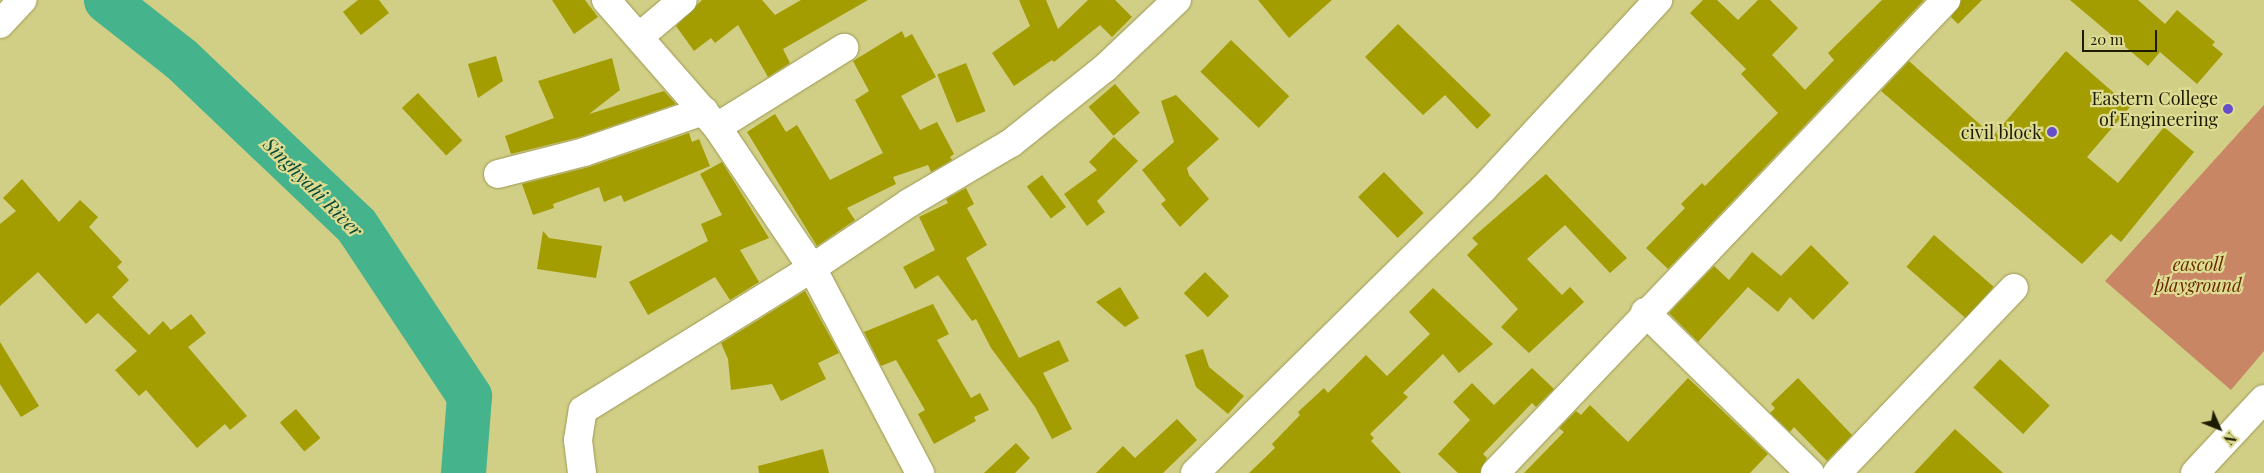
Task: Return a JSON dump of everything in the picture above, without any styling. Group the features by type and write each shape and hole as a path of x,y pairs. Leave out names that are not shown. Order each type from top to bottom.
{"street":[{"path":"0,24 22,0"},
{"path":"606,0 711,119 812,268 920,473"},
{"path":"639,37 683,0"},
{"path":"582,473 578,440 583,410 812,268 908,202 1011,143 1105,68 1177,0"},
{"path":"1195,473 1483,189 1658,0"},
{"path":"1495,473 1645,312 1946,0"},
{"path":"498,174 711,119 844,48"},
{"path":"1837,473 2014,288"},
{"path":"1645,312 1810,473"},
{"path":"2195,473 2264,398"}],"green space":[{"name":"eascoll playground","path":"2264,105 2264,351 2231,390 2105,281"}],"building":[{"path":"358,0 379,0 389,13 361,35 343,12"},
{"path":"552,0 585,0 598,17 574,34"},
{"path":"702,0 762,0 775,15 801,0 868,0 783,49 790,63 768,77 738,25 715,43 711,38 694,51 676,26"},
{"path":"1019,0 1046,0 1058,29 1088,0 1115,0 1132,17 1112,37 1100,25 1054,62 1052,60 1014,86 992,53 1030,26"},
{"path":"1258,0 1332,0 1289,38"},
{"path":"1703,0 1717,0 1738,20 1758,0 1770,0 1798,28 1772,55 1805,90 1834,60 1828,53 1882,0 1924,0 1668,269 1646,248 1685,208 1681,204 1702,183 1705,186 1778,113 1741,74 1746,69 1690,13"},
{"path":"1961,0 1982,0 1958,24 1951,17"},
{"path":"2070,0 2138,0 2165,24 2177,10 2215,42 2212,45 2223,54 2197,84 2160,52 2148,66"},
{"path":"1398,24 1491,115 1477,129 1445,95 1423,115 1365,57"},
{"path":"902,31 905,38 912,34 936,77 901,96 920,130 937,122 954,154 950,157 952,160 931,172 928,165 893,177 896,184 847,208 855,220 817,246 747,132 775,114 786,132 797,125 830,180 883,153 855,100 869,91 853,61"},
{"path":"1231,40 1289,96 1259,128 1200,72"},
{"path":"2066,51 2130,107 2087,157 2118,183 2164,127 2194,152 2121,242 2111,234 2082,264 1881,91 1909,61 1993,136"},
{"path":"496,56 503,81 478,98 468,64"},
{"path":"612,58 620,90 589,114 664,91 676,104 580,137 511,154 505,136 554,118 538,81"},
{"path":"966,63 985,111 957,123 937,75"},
{"path":"1115,84 1140,113 1114,136 1089,107"},
{"path":"418,93 462,141 446,156 402,108"},
{"path":"1176,95 1219,139 1187,168 1189,175 1209,199 1180,227 1161,204 1166,200 1142,170 1174,142 1161,101"},
{"path":"689,133 692,142 699,139 710,166 624,202 621,195 604,202 599,187 553,204 554,208 533,215 522,184 589,167"},
{"path":"1114,137 1138,161 1097,201 1105,212 1087,226 1064,194 1097,170 1089,162"},
{"path":"722,162 769,238 740,250 759,282 730,300 715,277 648,315 629,282 708,241 701,224 722,215 700,174"},
{"path":"1384,172 1424,213 1398,238 1358,197"},
{"path":"1546,174 1627,258 1610,273 1565,225 1527,259 1562,295 1570,287 1584,302 1529,353 1501,327 1518,309 1467,255 1478,244 1472,238"},
{"path":"1042,175 1066,207 1051,218 1027,186"},
{"path":"22,179 59,222 80,200 98,217 89,227 122,262 117,267 129,280 112,297 149,335 163,321 171,330 191,314 206,333 188,347 247,416 230,430 225,424 197,448 146,390 139,396 115,370 137,351 98,313 86,324 38,272 0,306 0,224 16,211 3,198"},
{"path":"966,188 974,204 967,208 987,245 966,258 1019,358 1059,340 1069,361 1043,373 1072,429 1052,439 1035,407 991,348 976,319 972,321 938,275 915,289 903,267 935,250 919,217 948,203 946,199"},
{"path":"543,231 549,238 602,246 596,278 537,269"},
{"path":"1934,235 1994,287 1966,319 1906,267"},
{"path":"1811,245 1849,283 1813,320 1790,297 1778,312 1748,287 1698,342 1669,313 1714,266 1729,280 1752,252 1781,276"},
{"path":"1205,272 1229,296 1208,317 1184,293"},
{"path":"1120,287 1139,318 1125,327 1096,302"},
{"path":"1433,288 1493,344 1459,373 1443,354 1403,393 1408,397 1370,434 1374,438 1371,441 1401,473 1249,473 1275,448 1272,444 1300,415 1298,412 1324,388 1328,393 1366,355 1387,376 1430,334 1409,312"},
{"path":"805,291 839,353 818,363 826,379 781,401 772,384 731,390 728,359 721,343"},
{"path":"933,304 949,334 937,340 971,398 980,393 989,410 974,417 976,421 934,444 918,414 925,410 896,360 881,366 864,332"},
{"path":"0,342 39,406 21,417 0,384"},
{"path":"1203,349 1209,367 1244,396 1228,414 1196,387 1185,355"},
{"path":"2000,359 2050,405 2023,434 1973,388"},
{"path":"1532,368 1554,389 1536,407 1532,403 1483,454 1487,458 1480,473 1458,473 1438,454 1470,420 1453,402 1472,383 1494,405"},
{"path":"1688,378 1768,454 1750,473 1524,473 1564,432 1559,428 1576,411 1581,415 1590,405 1628,442"},
{"path":"1798,378 1852,435 1827,461 1794,427 1790,432 1770,413 1775,408 1771,404"},
{"path":"296,409 320,438 304,452 280,422"},
{"path":"1177,419 1197,440 1163,473 1096,473 1123,446 1135,458"},
{"path":"1955,429 2003,473 1914,473"},
{"path":"1016,443 1030,458 1015,473 984,473"},
{"path":"823,449 829,473 759,473 758,466"}],"waterway":[{"name":"Singhyahi River","path":"106,0 181,59 356,225 469,396 463,473"}],"place":[{"name":"Eastern College of Engineering","path":"2228,109"},
{"name":"civil block","path":"2052,132"}]}
